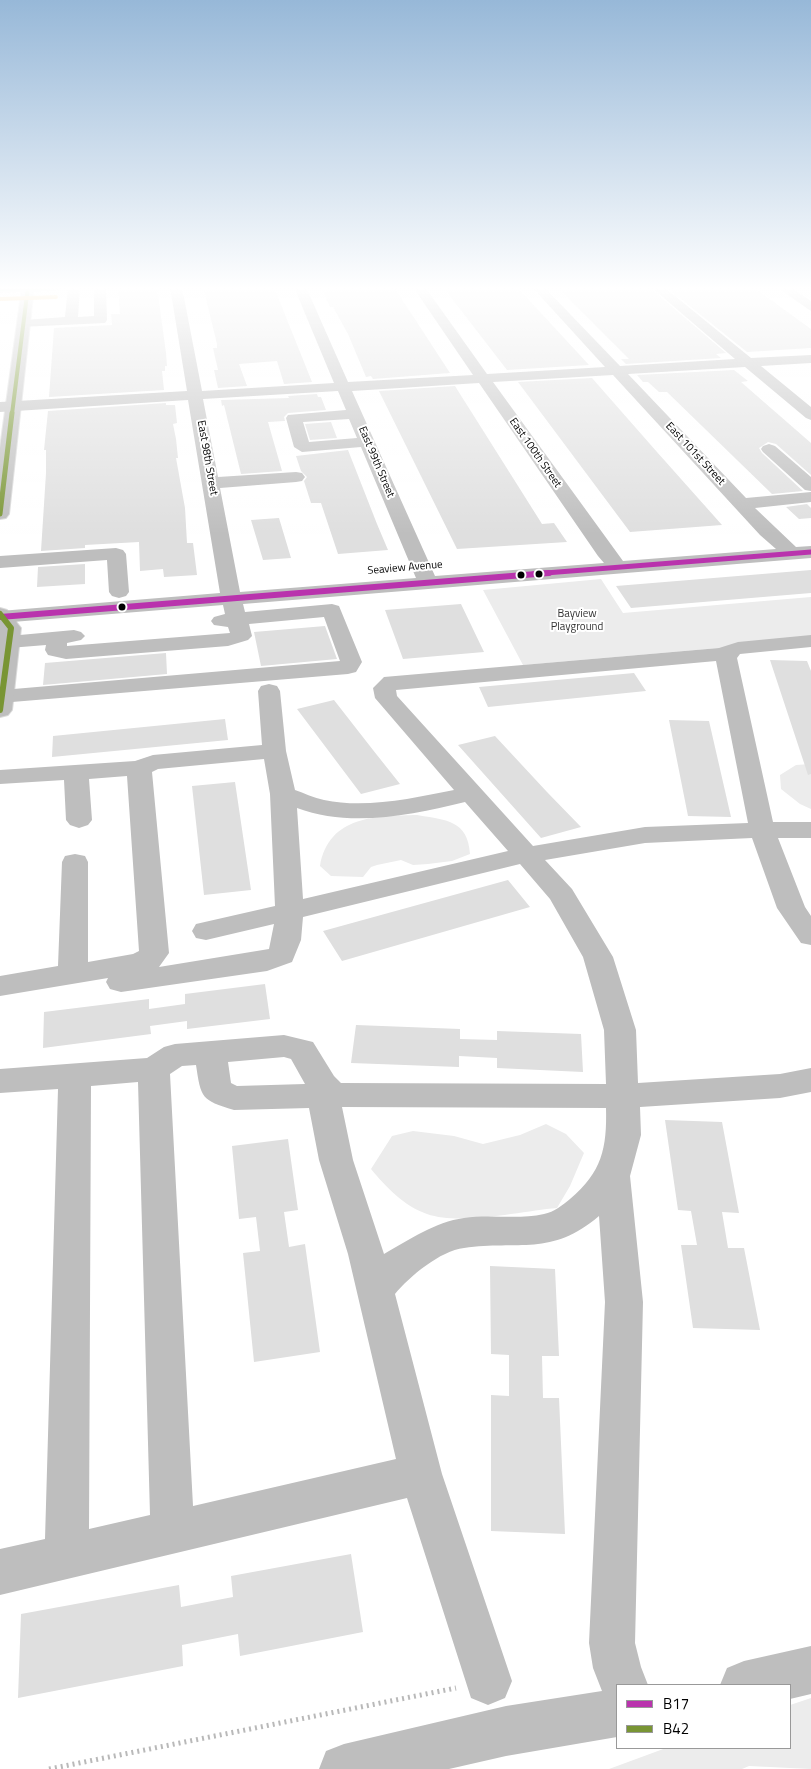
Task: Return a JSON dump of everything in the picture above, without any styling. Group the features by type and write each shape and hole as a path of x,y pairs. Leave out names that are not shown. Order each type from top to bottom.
{"street":[{"path":"0,514 7,406 15,370"},
{"name":"East 98th Street","path":"191,370 233,601"},
{"name":"East 99th Street","path":"337,370 424,575"},
{"name":"East 100th Street","path":"476,370 605,552 619,568"},
{"name":"East 101st Street","path":"617,370 775,539 801,553"},
{"path":"7,406 624,370"},
{"path":"757,370 811,415"},
{"path":"356,414 294,418 302,446 368,442"},
{"path":"769,449 811,486"},
{"path":"211,483 296,477"},
{"path":"742,504 811,497"},
{"name":"Seaview Avenue","path":"1,612 119,592 233,601 605,552 811,536"},
{"name":"Seaview Avenue","path":"1,612 233,601 329,601 424,575 619,568 801,553"},
{"path":"0,562 116,554 119,592"},
{"path":"8,642 57,638 56,650 66,653 228,640 241,636 233,601"},
{"path":"0,708 348,667 351,662 329,601"},
{"path":"0,708 11,628 1,612"},
{"path":"811,641 738,648 728,650 727,654 762,830 791,908 811,936"},
{"path":"0,708 269,691 353,682 390,684 506,672 727,654"},
{"path":"390,684 384,688 386,698 562,895 598,957 620,1030 624,1135 613,1176 624,1302 612,1643 617,1668 624,1684"},
{"path":"0,1000 267,961 282,955 287,944 289,912 283,794 274,751 269,691"},
{"path":"0,777 139,768 153,762 274,751"},
{"path":"0,986 134,964 148,960 154,954 139,768"},
{"path":"76,772 79,820"},
{"path":"283,794 320,807 352,809 383,808 421,803 472,793"},
{"path":"206,931 526,854 645,835 811,830"},
{"path":"73,973 75,862"},
{"path":"0,1081 154,1069 174,1055 284,1046 302,1050 322,1084 333,1095"},
{"path":"210,1052 216,1090 224,1096 234,1098 333,1095 624,1096 780,1086 811,1080"},
{"path":"154,1069 172,1532"},
{"path":"67,1556 76,1076"},
{"path":"333,1095 326,1104 325,1111 336,1160 375,1290 421,1474 488,1681"},
{"path":"375,1290 396,1266 436,1242 463,1233 548,1229 572,1218 591,1202 613,1176"},
{"path":"0,1572 421,1474"},
{"path":"748,1684 811,1670"},
{"path":"344,1769 506,1731 616,1713"}],"path":[{"path":"50,1769 488,1681"}],"green space":[{"name":"Bayview Playground","path":"601,579 623,613 811,597 811,640 523,665 483,590"},
{"path":"811,764 811,809 800,804 781,789 780,775 796,765"},
{"path":"417,815 437,818 460,828 465,834 470,854 452,861 428,864 413,865 401,860 377,865 371,867 363,877 331,876 320,866 325,849 333,837 344,828 371,818"},
{"path":"546,1124 566,1134 584,1153 570,1186 557,1208 491,1217 457,1219 441,1217 419,1211 403,1201 371,1169 392,1136 413,1131 454,1136 483,1144 520,1135"},
{"path":"811,1698 811,1769 749,1766 742,1769 609,1769 663,1749 791,1749 791,1705"}],"building":[{"path":"51,370 165,370 162,371 164,390 49,397"},
{"path":"214,370 241,370 247,386 218,388"},
{"path":"280,370 307,370 312,382 284,384"},
{"path":"363,370 448,370 450,373 373,379 371,376 366,377"},
{"path":"734,370 748,381 741,382 811,443 811,475 776,444 768,442 759,448 803,491 772,494 667,392 659,392 648,382 643,382 637,375"},
{"path":"592,378 722,525 630,532 518,382"},
{"path":"455,386 542,524 554,523 567,542 457,549 379,391"},
{"path":"317,394 318,397 321,397 326,410 288,413 284,417 285,421 268,422 282,471 241,474 224,405 222,406 221,400 289,398 288,396"},
{"path":"166,403 166,405 175,405 177,423 173,424 178,458 176,458 185,508 187,543 193,543 197,575 164,577 163,569 140,571 139,542 85,545 85,548 41,551 46,473 46,450 44,450 48,411"},
{"path":"331,422 337,438 310,440 305,424"},
{"path":"348,450 388,550 338,554 321,503 311,503 304,481 307,477 301,471 296,456"},
{"path":"807,504 811,508 811,518 799,519 786,507"},
{"path":"279,518 291,558 263,560 251,520"},
{"path":"85,564 85,584 37,587 38,567"},
{"path":"811,570 811,593 631,608 616,586"},
{"path":"461,604 484,652 403,659 385,610"},
{"path":"325,626 337,659 261,666 254,632"},
{"path":"166,653 167,674 43,685 45,663"},
{"path":"770,660 807,661 811,671 811,774 808,775"},
{"path":"634,673 646,691 488,707 479,687"},
{"path":"334,700 400,784 361,794 297,709"},
{"path":"225,719 228,740 52,757 53,736"},
{"path":"669,720 709,721 731,817 688,816"},
{"path":"495,736 581,827 541,838 458,745"},
{"path":"235,782 251,890 204,895 192,786"},
{"path":"508,880 530,907 342,961 323,931"},
{"path":"265,984 270,1019 187,1029 187,1021 150,1026 151,1034 43,1048 44,1012 149,999 149,1009 185,1004 185,994"},
{"path":"356,1025 460,1029 460,1039 497,1040 497,1031 581,1034 583,1072 497,1068 497,1058 459,1056 459,1067 351,1063"},
{"path":"665,1120 722,1122 739,1213 722,1212 728,1248 744,1248 760,1330 693,1328 681,1245 697,1245 691,1211 678,1210"},
{"path":"288,1139 298,1210 284,1212 289,1247 305,1244 320,1352 254,1362 243,1253 260,1251 256,1217 239,1219 232,1146"},
{"path":"490,1266 555,1269 559,1356 542,1356 543,1398 559,1398 565,1534 491,1531 491,1395 509,1396 509,1355 491,1354"},
{"path":"351,1554 363,1632 240,1656 238,1634 182,1645 183,1666 18,1698 21,1614 179,1585 181,1607 233,1597 231,1576"}],"transit line":[{"name":"B42","path":"0,514 18,370"},
{"name":"B17","path":"0,617 811,552"},
{"name":"B42","path":"0,614 11,628 0,710"}]}
